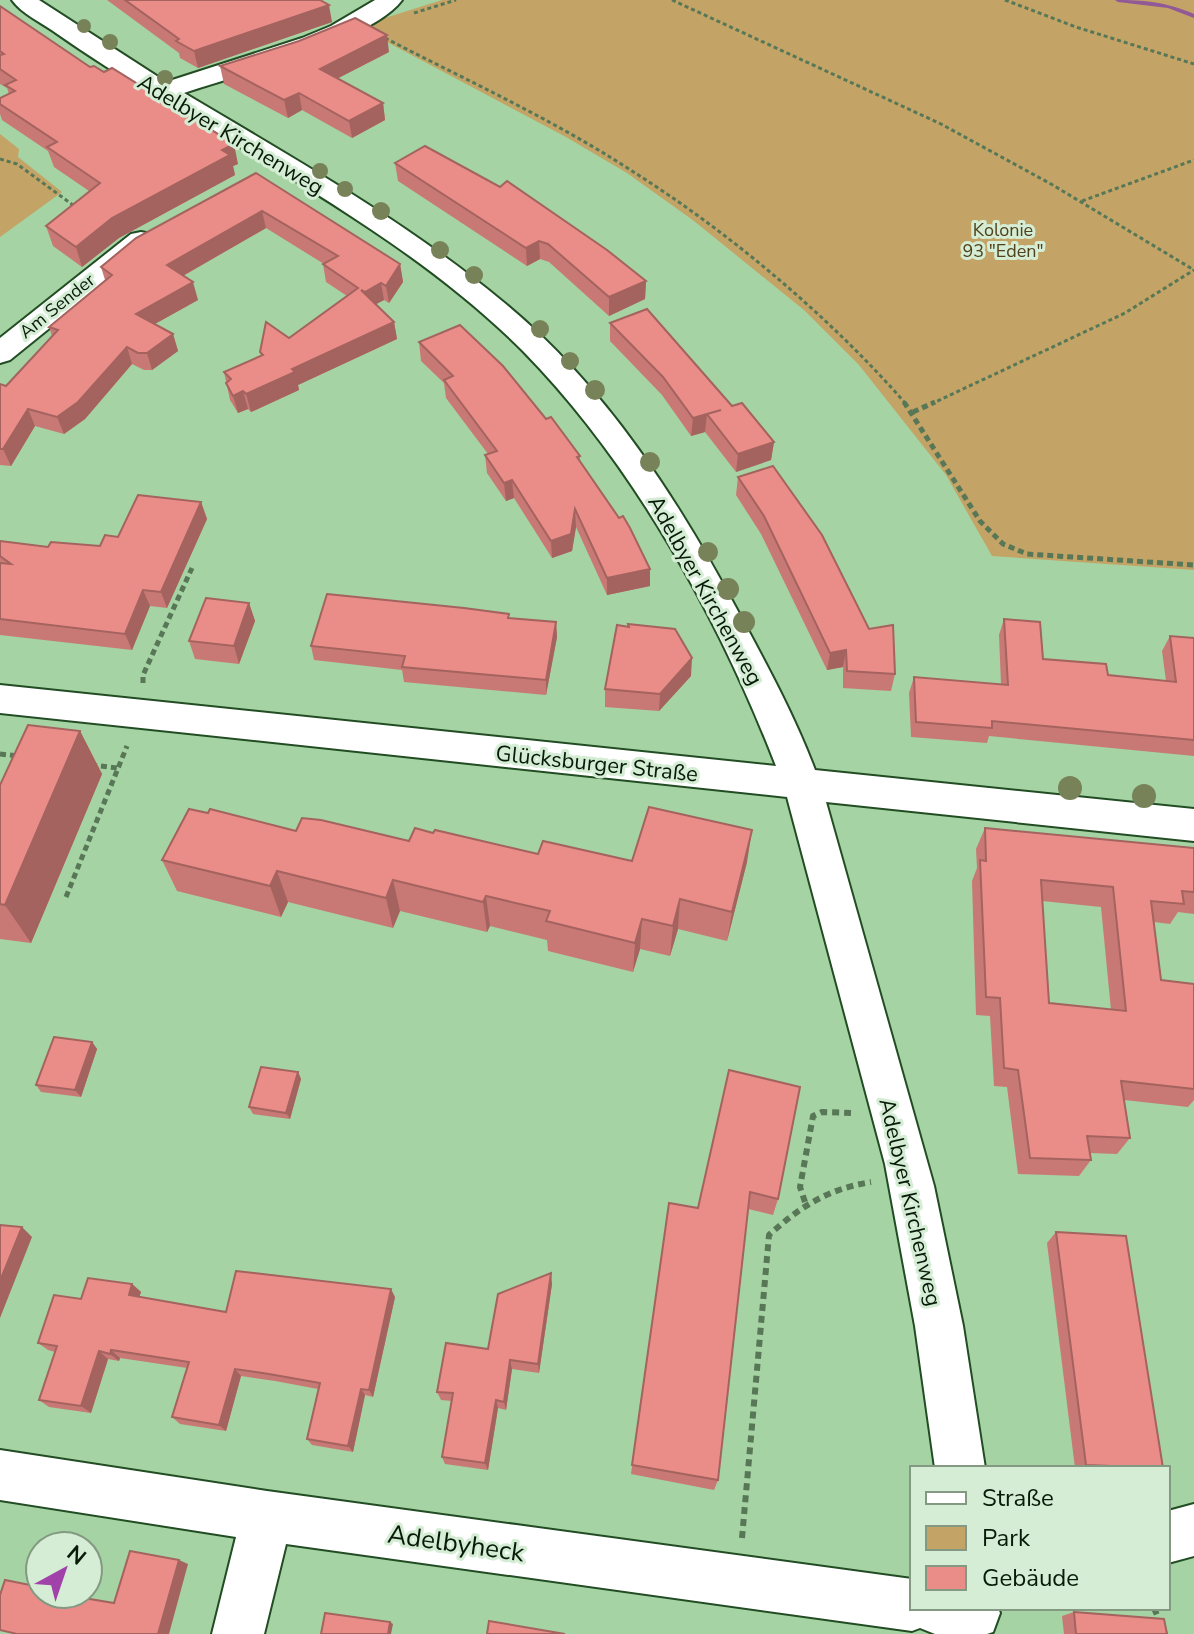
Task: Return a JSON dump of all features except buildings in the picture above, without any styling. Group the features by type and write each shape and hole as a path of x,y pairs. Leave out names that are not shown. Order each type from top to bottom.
{"street":[{"name":"Adelbyer Kirchenweg","path":"24,0 161,92 268,171 377,222 448,270 549,358 593,409 647,483 702,573 755,676 802,785 911,1182 947,1364 960,1466"},
{"path":"161,92 315,41 351,25 390,0"},
{"name":"Am Sender","path":"0,353 130,247 164,226"},
{"name":"Glücksburger Straße","path":"0,699 1194,825"},
{"name":"Adelbyheck","path":"0,1475 267,1516 910,1605"},
{"path":"238,1634 267,1516"},
{"path":"1170,1536 1194,1530"}],"path":[{"path":"672,0 756,42 903,105 1082,201 1194,270 1125,313 913,412"},
{"path":"1005,0 1076,27 1194,64"},
{"path":"351,25 367,28 570,134 633,171 699,218 812,308 872,365 913,412 980,521 1003,544 1027,554 1194,565"},
{"path":"0,159 17,164 130,247"},
{"path":"1082,201 1194,160"},
{"path":"66,897 140,713 143,675 192,568"},
{"path":"0,754 30,758"},
{"path":"89,765 118,768"},
{"path":"805,1202 800,1187 813,1116 822,1112 893,1116"},
{"path":"738,1583 769,1235 805,1202 839,1187 878,1181 911,1182"},
{"path":"1155,1610 1165,1634"}],"green space":[{"name":"Kolonie 93 \"Eden\"","path":"442,0 1194,0 1194,570 992,556 946,475 859,365 804,310 694,221 627,173 566,137 372,34 367,28 369,23"},
{"path":"0,134 19,149 18,157 62,192 0,237"}],"waterway":[{"path":"1118,0 1169,6 1194,16"}]}
